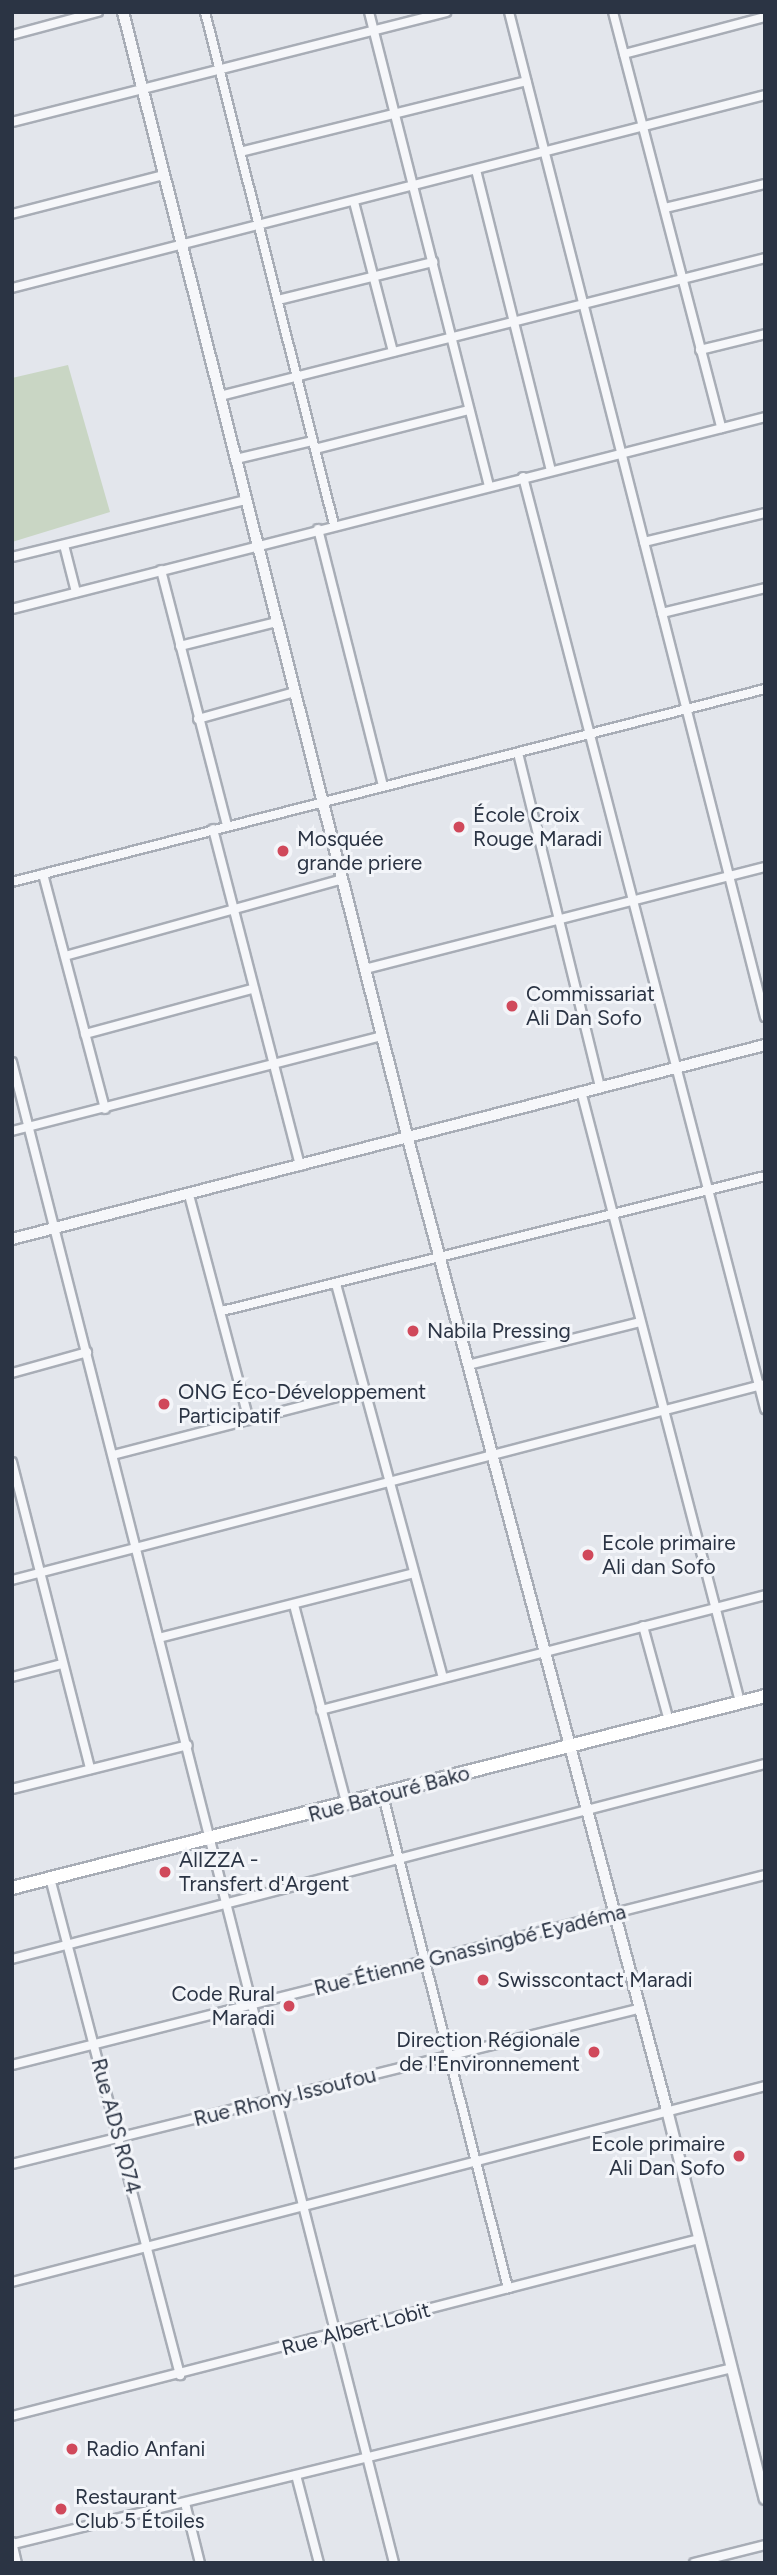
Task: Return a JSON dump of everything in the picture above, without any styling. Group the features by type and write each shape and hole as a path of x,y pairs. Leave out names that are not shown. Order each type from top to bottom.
{"main road":[{"name":"Rue Batouré Bako","path":"12,1888 211,1840 765,1696"}],"street":[{"path":"12,35 98,12"},
{"path":"123,12 408,1139 667,2110 765,2500"},
{"path":"205,12 334,525"},
{"path":"369,12 489,485"},
{"path":"12,122 446,12"},
{"path":"509,12 765,1017"},
{"path":"613,12 721,428"},
{"path":"624,54 765,17"},
{"path":"240,152 526,81"},
{"path":"12,288 413,187 765,94"},
{"path":"476,170 551,470"},
{"path":"12,214 164,175"},
{"path":"664,208 765,184"},
{"path":"354,202 393,352"},
{"path":"220,396 765,258"},
{"path":"278,300 433,262"},
{"path":"700,350 765,334"},
{"path":"236,459 314,445 469,410"},
{"path":"12,609 489,485 765,417"},
{"path":"523,477 708,1191 762,1385 765,1409"},
{"path":"12,557 246,500"},
{"path":"643,541 765,513"},
{"path":"318,529 383,786"},
{"path":"64,545 76,592"},
{"path":"161,570 226,826"},
{"path":"662,613 765,588"},
{"path":"180,646 277,622"},
{"path":"12,882 765,689"},
{"path":"198,719 295,692"},
{"path":"518,752 600,1086"},
{"path":"213,829 252,989 300,1166"},
{"path":"365,969 765,867"},
{"path":"43,874 105,1109"},
{"path":"65,956 343,880"},
{"path":"85,1034 252,989"},
{"path":"12,1131 382,1036"},
{"path":"12,1239 765,1045"},
{"path":"12,1062 188,1745 301,2207 394,2563"},
{"path":"581,1091 740,1702"},
{"path":"222,1311 612,1216 765,1175"},
{"path":"189,1195 249,1420"},
{"path":"336,1284 443,1678"},
{"path":"468,1364 640,1322"},
{"path":"12,1373 87,1352"},
{"path":"12,1580 762,1385"},
{"path":"113,1455 365,1390"},
{"path":"12,1462 90,1769"},
{"path":"159,1638 414,1573"},
{"path":"321,1710 544,1650 765,1595"},
{"path":"295,1605 346,1805"},
{"path":"643,1626 669,1721"},
{"path":"12,1676 62,1664"},
{"path":"12,1789 188,1745"},
{"path":"12,1959 765,1764"},
{"path":"383,1796 508,2288"},
{"name":"Rue Étienne Gnassingbé Eyadéma","path":"12,2065 765,1875"},
{"name":"Rue ADS R074","path":"50,1878 180,2375"},
{"name":"Rue Rhony Issoufou","path":"12,2164 638,2009"},
{"path":"12,2283 147,2245 765,2085"},
{"name":"Rue Albert Lobit","path":"12,2416 180,2375 699,2239"},
{"path":"18,2563 13,2543 732,2368"},
{"path":"296,2475 318,2563"},
{"path":"185,2503 200,2563"},
{"path":"694,2563 765,2544"}],"green space":[{"path":"68,365 110,512 12,542 12,378"}],"place":[{"name":"École Croix Rouge Maradi","path":"459,827"},
{"name":"Mosquée grande priere","path":"283,851"},
{"name":"Commissariat Ali Dan Sofo","path":"512,1006"},
{"name":"Nabila Pressing","path":"413,1331"},
{"name":"ONG Éco-Développement Participatif","path":"164,1404"},
{"name":"Ecole primaire Ali dan Sofo","path":"588,1555"},
{"name":"AlIZZA - Transfert d'Argent","path":"165,1872"},
{"name":"Swisscontact Maradi","path":"483,1980"},
{"name":"Code Rural Maradi","path":"289,2006"},
{"name":"Direction Régionale de l'Environnement","path":"594,2052"},
{"name":"Ecole primaire Ali Dan Sofo","path":"739,2156"},
{"name":"Radio Anfani","path":"72,2449"},
{"name":"Restaurant Club 5 Étoiles","path":"61,2509"}]}
